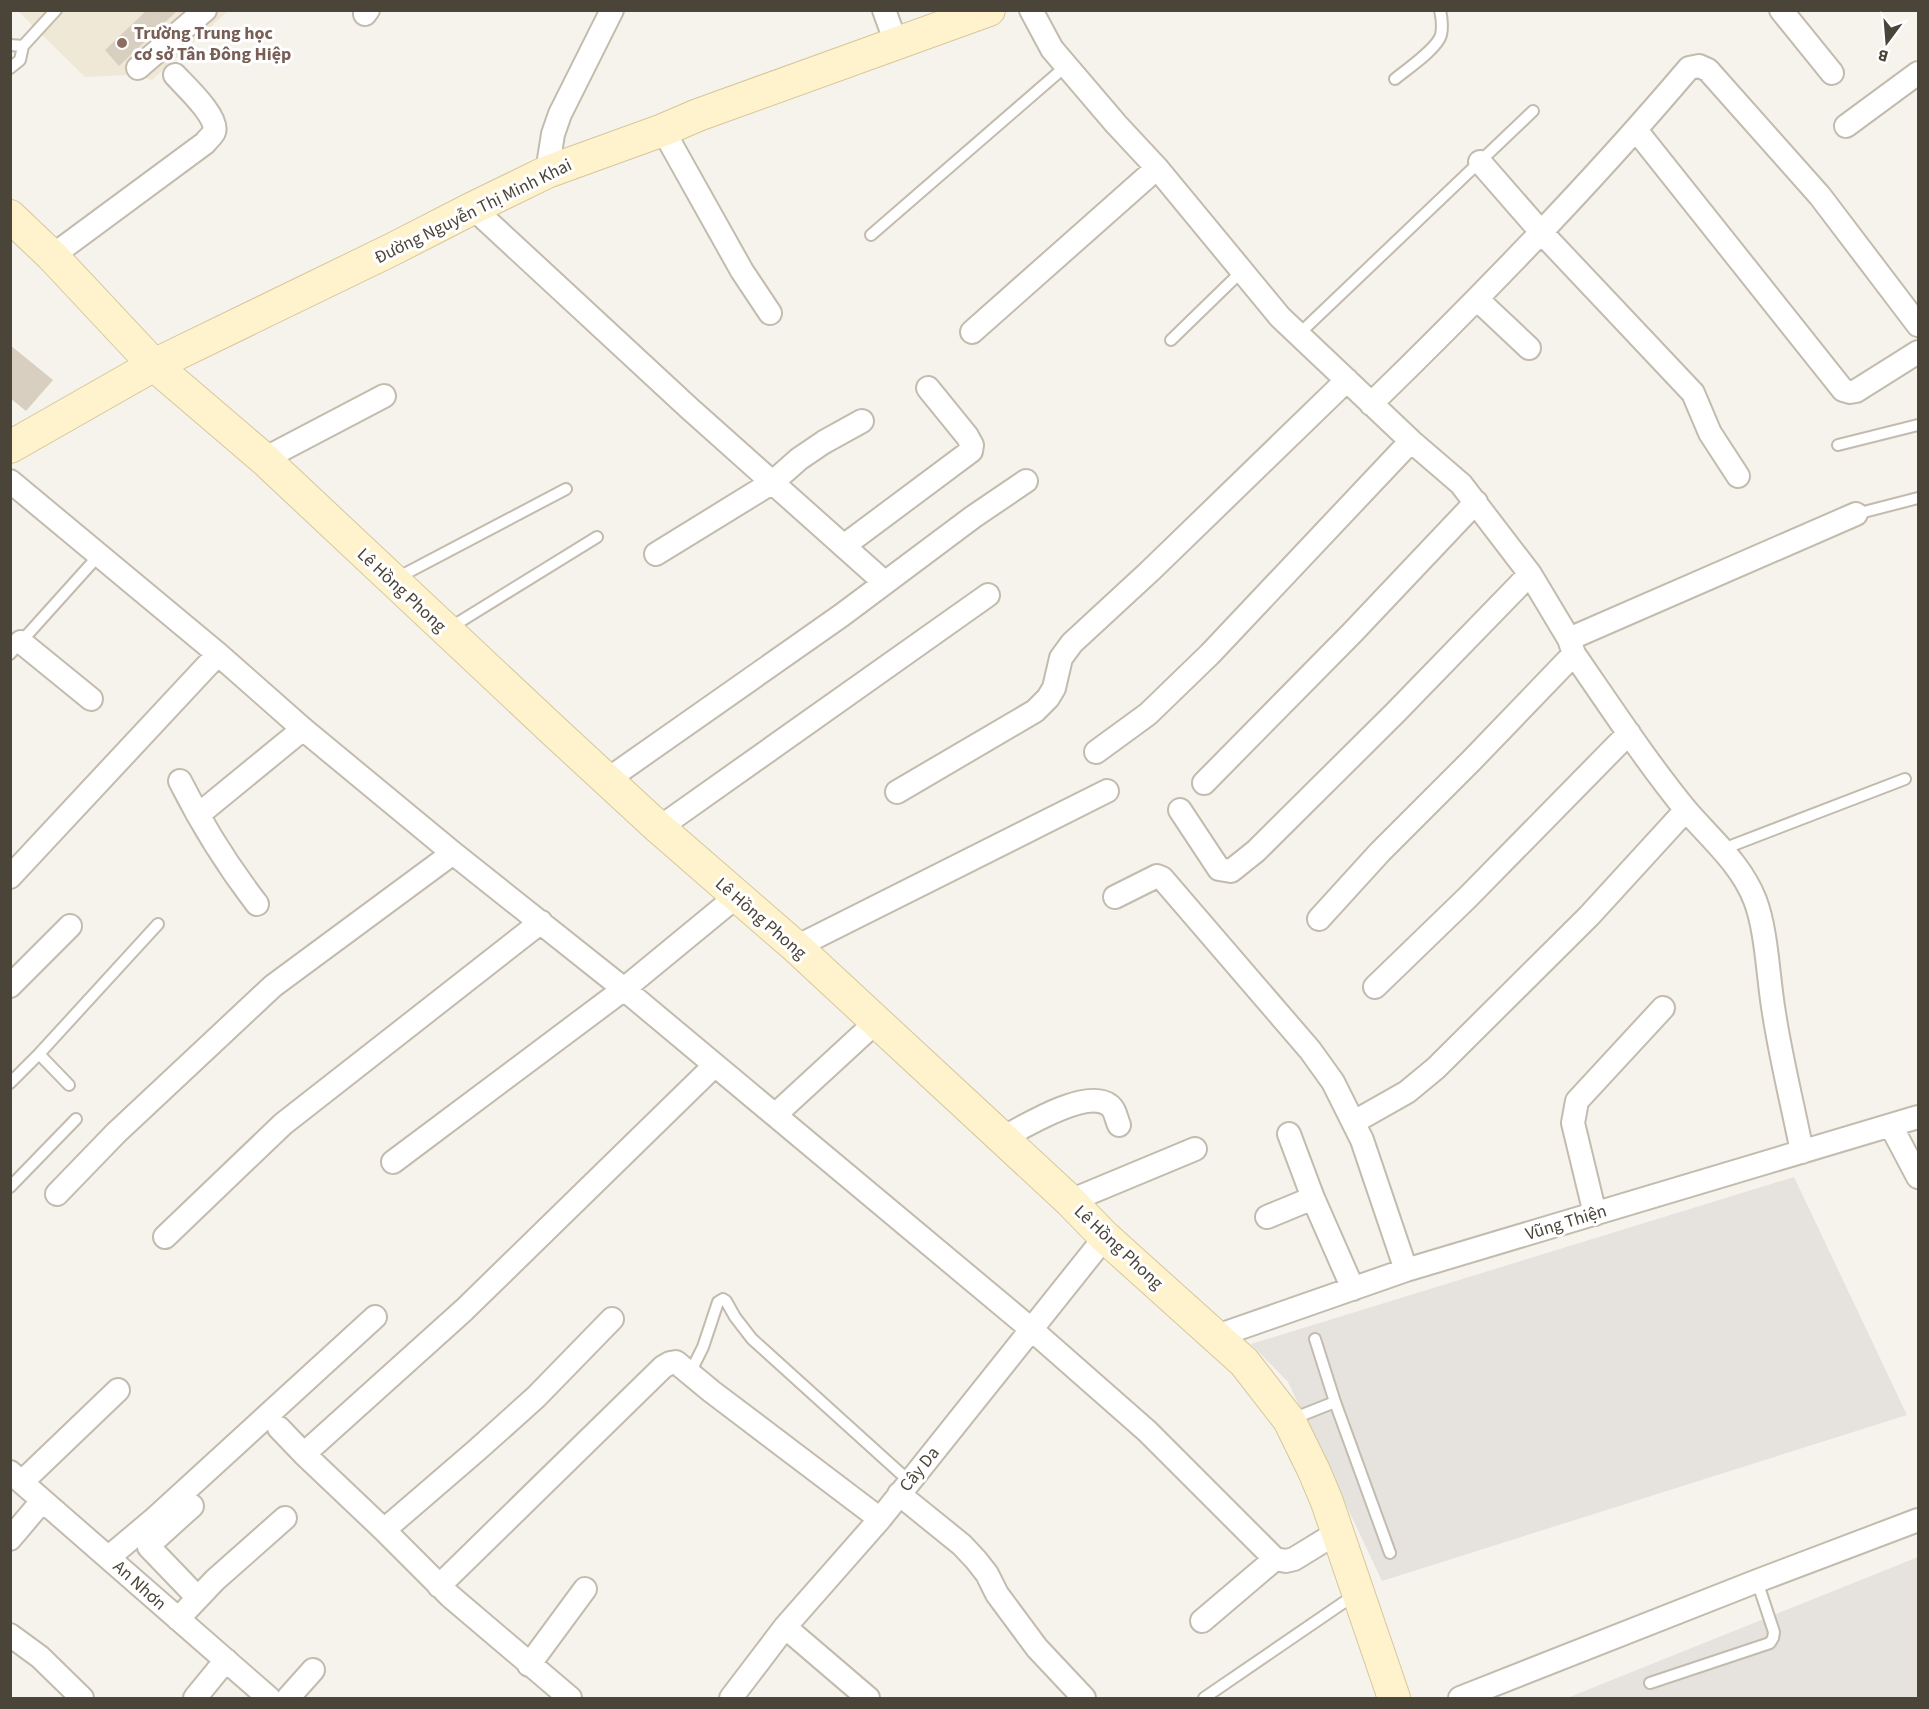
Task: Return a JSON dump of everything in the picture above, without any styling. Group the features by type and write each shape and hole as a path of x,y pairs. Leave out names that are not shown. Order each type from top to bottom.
{"main road":[{"name":"Đường Nguyễn Thị Minh Khai","path":"10,447 154,365 547,172 989,10"},
{"name":"Lê Hồng Phong","path":"10,216 52,256 154,365 264,459 445,631 659,828 796,947 1070,1201 1105,1237 1217,1336 1250,1369 1289,1420 1314,1470 1338,1532 1394,1698"}],"street":[{"path":"138,68 205,10"},
{"path":"547,172 553,134 560,114 612,10"},
{"path":"884,10 896,43"},
{"path":"1031,10 1052,49 1157,168 1280,317 1411,441 1450,473 1476,502 1530,574 1572,647 1629,733 1686,810 1723,849 1741,874 1756,902 1764,938 1774,1014 1802,1152"},
{"path":"1781,10 1832,73"},
{"path":"1371,404 1478,300 1542,233 1689,68 1700,66 1708,70 1820,196 1918,326"},
{"path":"1846,126 1918,73"},
{"path":"52,256 205,143 214,132 214,124 198,98 175,75"},
{"path":"663,130 742,271 770,313"},
{"path":"1636,130 1843,390 1856,391 1918,352"},
{"path":"1480,162 1542,233 1693,393 1710,433 1738,476"},
{"path":"972,332 1157,168"},
{"path":"473,208 680,400 884,582"},
{"path":"1478,300 1529,348"},
{"path":"897,792 1035,711 1048,698 1061,658 1072,643 1150,571 1347,380"},
{"path":"844,545 971,451 972,445 967,436 928,388"},
{"path":"264,459 384,396"},
{"path":"656,554 773,482 799,459 862,421"},
{"path":"1096,752 1148,714 1195,670 1411,441"},
{"path":"10,481 100,554 303,729 453,853 624,989 1031,1329 1146,1431 1275,1559 1286,1561 1294,1559 1338,1532"},
{"path":"607,780 842,615 884,582 1026,481"},
{"path":"1204,783 1352,633 1476,502"},
{"path":"1319,919 1380,852 1472,760 1572,647 1856,514"},
{"path":"1180,810 1219,869 1231,871 1256,851 1379,729 1530,574"},
{"path":"659,828 988,595"},
{"path":"16,648 91,699"},
{"path":"10,877 218,654"},
{"path":"198,815 303,729"},
{"path":"1375,987 1468,897 1629,733"},
{"path":"180,781 230,868 257,904"},
{"path":"796,947 1107,791"},
{"path":"1354,1122 1407,1092 1436,1068 1589,916 1686,810"},
{"path":"57,1194 117,1133 273,986 453,853"},
{"path":"1115,897 1149,878 1157,876 1162,878 1310,1050 1333,1082 1354,1122 1406,1270"},
{"path":"393,1162 624,989 737,896"},
{"path":"165,1237 283,1124 541,922"},
{"path":"10,986 70,926"},
{"path":"1595,1214 1573,1123 1577,1101 1663,1008"},
{"path":"775,1115 876,1022"},
{"path":"304,1454 465,1310 715,1065"},
{"path":"1001,1138 1054,1112 1092,1100 1110,1105 1119,1125"},
{"name":"Vũng Thiện","path":"1217,1336 1406,1270 1918,1118"},
{"path":"1892,1126 1918,1178"},
{"path":"1289,1134 1313,1198 1353,1289"},
{"path":"1070,1201 1195,1149"},
{"path":"1267,1217 1313,1198"},
{"name":"Cây Da","path":"731,1698 785,1627 880,1519 1105,1237"},
{"path":"109,1557 153,1520 375,1317"},
{"path":"384,1530 536,1397 612,1319"},
{"path":"439,1586 663,1367 676,1362 880,1519"},
{"path":"16,1477 118,1390"},
{"path":"279,1428 439,1586 570,1698"},
{"name":"An Nhơn","path":"16,1477 269,1698"},
{"path":"904,1487 976,1560 987,1574 997,1594 1037,1648 1083,1698"},
{"path":"10,1539 42,1501"},
{"path":"192,1506 149,1547 198,1598"},
{"path":"178,1619 285,1518"},
{"path":"1460,1698 1918,1520"},
{"path":"1202,1621 1275,1559"},
{"path":"530,1665 585,1589"},
{"path":"785,1627 868,1698"},
{"path":"10,1635 40,1657 82,1698"},
{"path":"195,1698 226,1660"},
{"path":"288,1698 313,1670"}],"lane":[{"path":"10,69 20,60 23,46 56,10"},
{"path":"1395,79 1432,48 1440,37 1442,22 1440,10"},
{"path":"10,45 23,46"},
{"path":"872,235 1066,66"},
{"path":"1299,334 1533,111"},
{"path":"1171,340 1242,271"},
{"path":"1838,445 1918,425"},
{"path":"392,581 566,489"},
{"path":"1856,514 1918,498"},
{"path":"445,631 597,537"},
{"path":"16,648 100,554"},
{"path":"1723,849 1905,779"},
{"path":"10,1083 158,924"},
{"path":"39,1054 69,1085"},
{"path":"10,1187 76,1119"},
{"path":"690,1373 703,1347 718,1302 723,1299 752,1339 904,1487"},
{"path":"1315,1339 1335,1402 1390,1553"},
{"path":"1289,1420 1335,1402"},
{"path":"1650,1683 1770,1643 1774,1632 1757,1581"},
{"path":"1204,1698 1359,1592"}],"shaded area":[{"name":"Trường Trung học cơ sở Tân Đông Hiệp","path":"18,11 228,11 152,80 130,75 85,77"},
{"path":"1794,1177 1907,1415 1382,1581 1288,1382 1251,1344"},
{"path":"1918,1557 1918,1698 1567,1698"}],"building":[{"path":"147,10 178,10 119,66 105,50"},
{"path":"10,345 53,380 26,411 10,398"}],"place":[{"name":"Trường Trung học cơ sở Tân Đông Hiệp","path":"122,43"}]}
